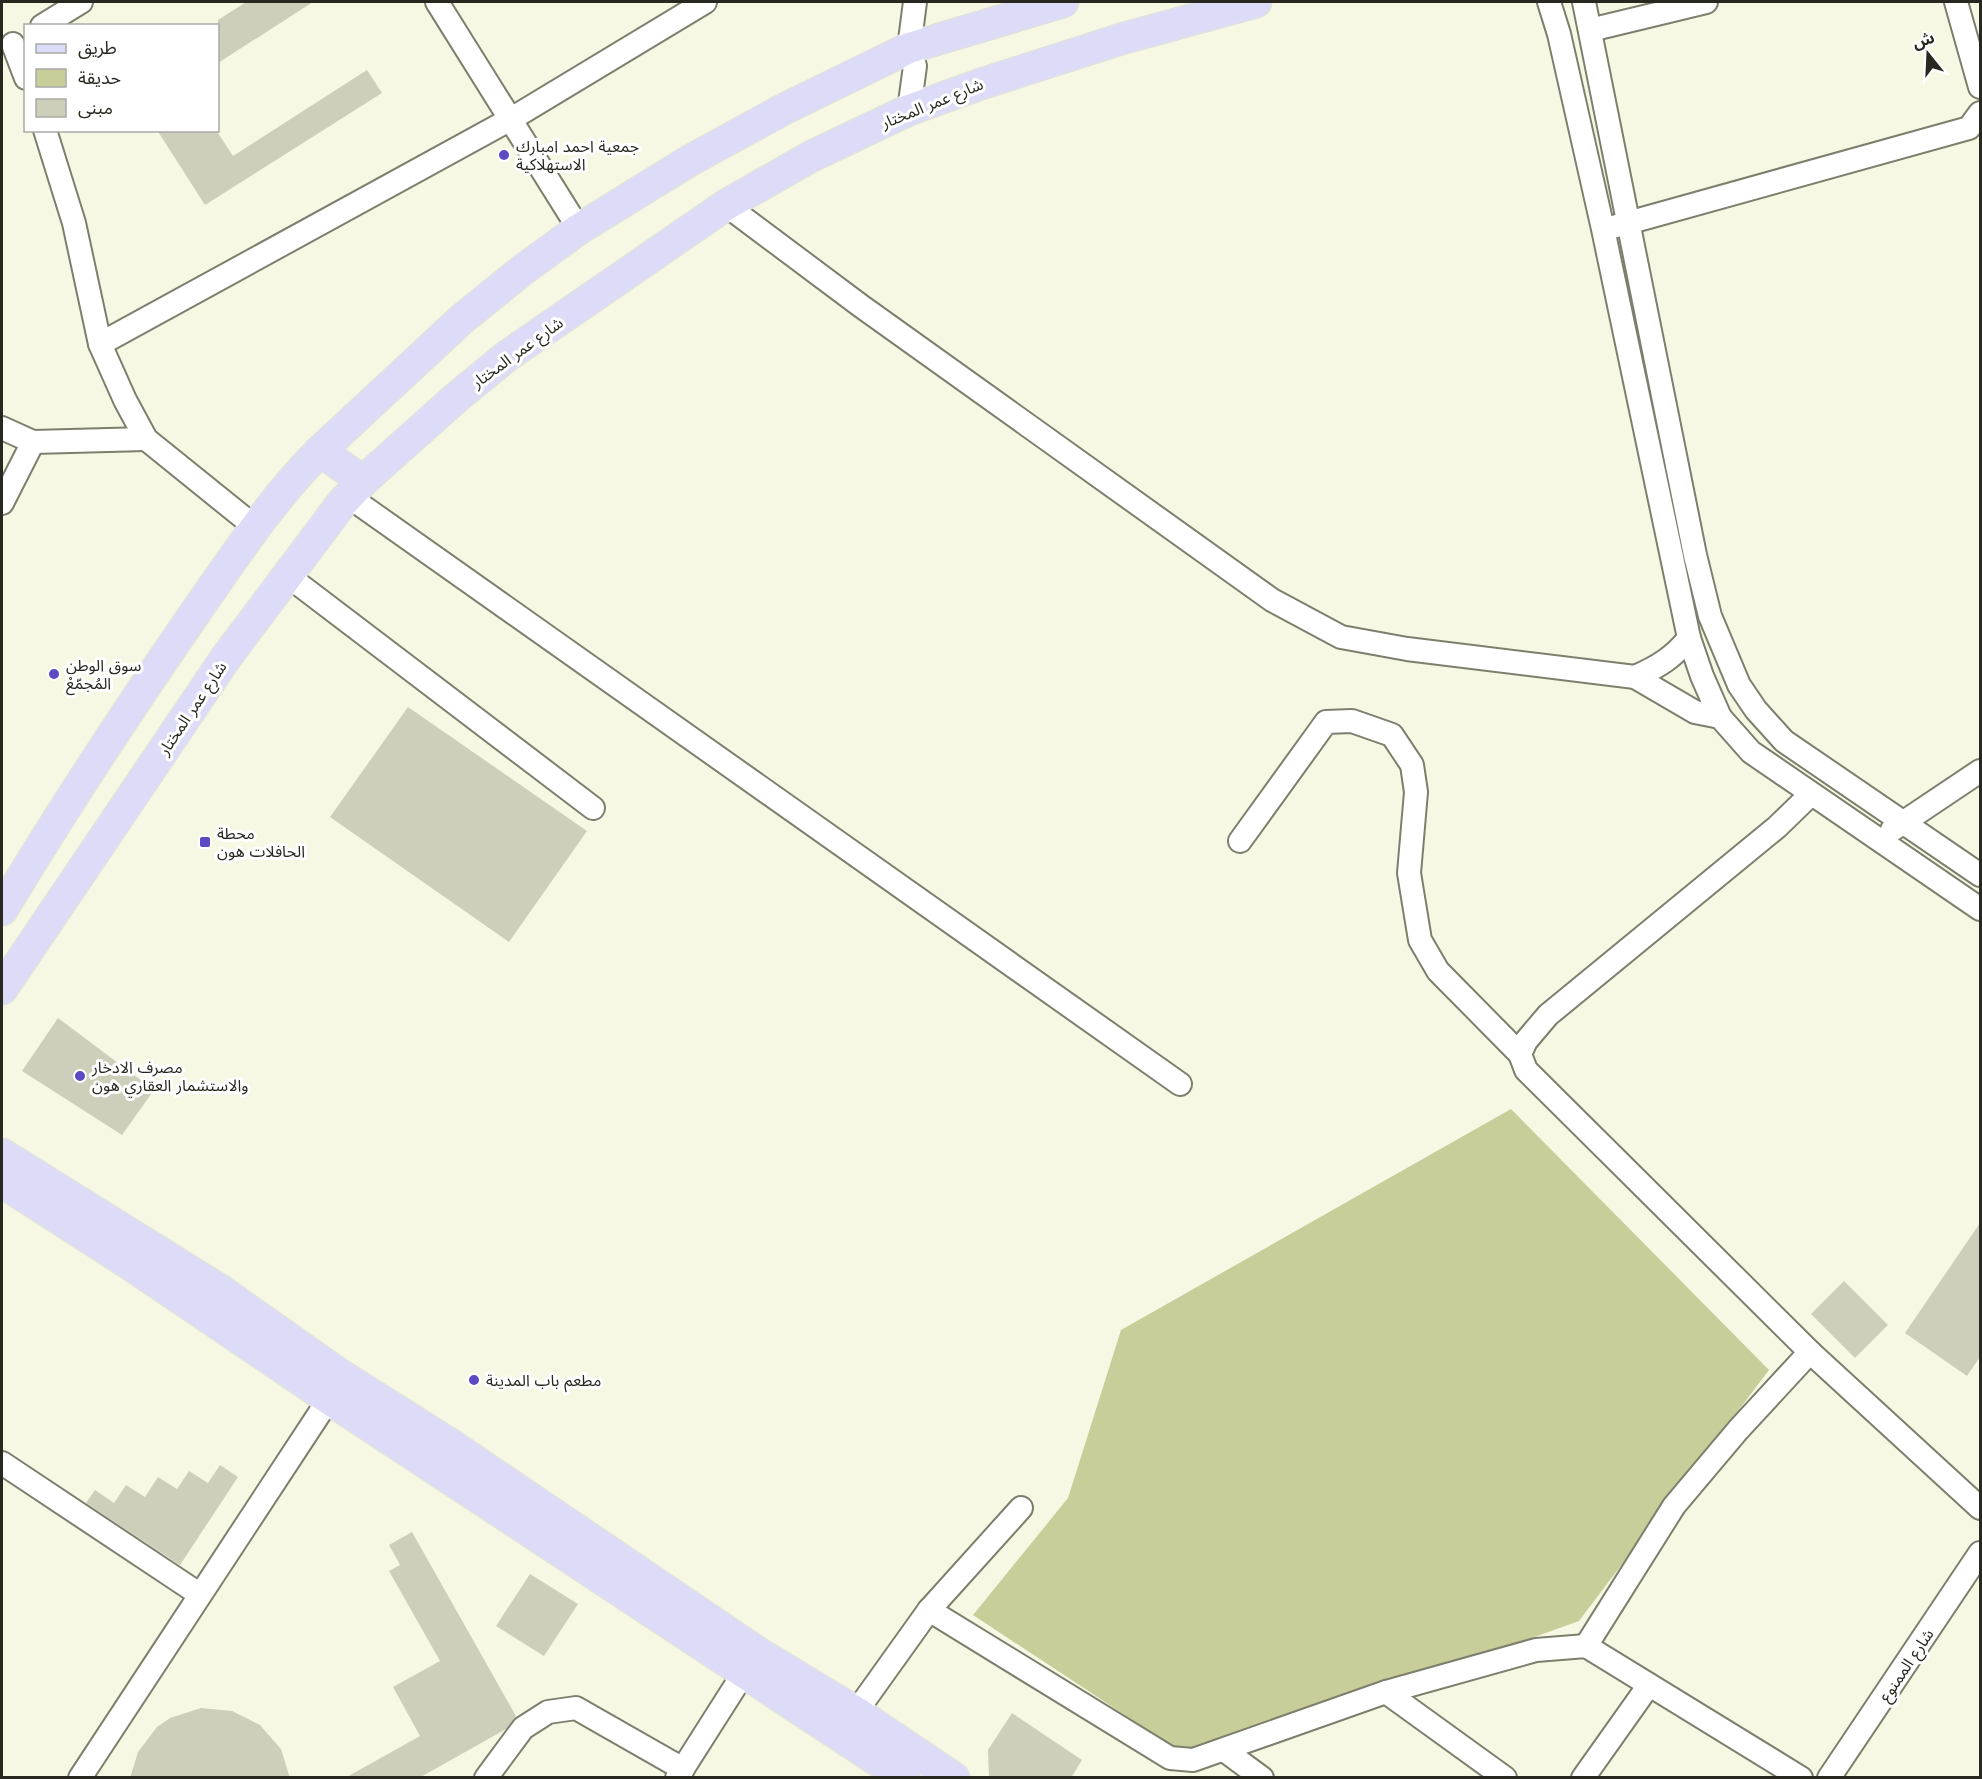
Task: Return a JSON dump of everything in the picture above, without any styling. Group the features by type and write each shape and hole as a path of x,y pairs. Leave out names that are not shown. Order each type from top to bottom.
{"main road":[{"path":"2,910 68,801 255,527 299,472 462,319 524,268 579,229 689,160 784,109 909,48 1063,2"},
{"name":"شارع عمر المختار","path":"2,989 212,677 355,488 457,397 507,356 726,205 812,156 909,110 1100,46 1256,2"},
{"path":"320,451 355,488"},
{"path":"2,1154 220,1290 334,1386"},
{"path":"2,1182 131,1264 334,1386 751,1663 904,1778"},
{"path":"751,1663 856,1712 954,1778"}],"street":[{"path":"45,24 81,2"},
{"path":"437,2 579,229"},
{"path":"100,344 511,119 705,2"},
{"path":"909,110 915,66 909,48 915,2"},
{"path":"1549,2 1559,34 1603,229 1689,638 1720,717 1765,764 1980,909"},
{"path":"1584,2 1695,555 1710,616 1739,685 1756,710 1784,741 1980,875"},
{"path":"1590,30 1706,2"},
{"path":"1956,2 1980,87"},
{"path":"13,43 24,73"},
{"path":"1603,229 1969,128 1980,113"},
{"path":"46,132 74,223 100,344 125,400 146,439 255,527"},
{"path":"726,205 861,306 1272,600 1341,637 1407,649 1635,677 1695,712 1720,717"},
{"path":"2,428 33,442 146,439"},
{"path":"2,503 33,442"},
{"path":"355,488 1180,1084"},
{"path":"288,576 593,808"},
{"path":"1635,677 1661,665 1678,652 1689,638"},
{"path":"1240,841 1326,722 1352,721 1392,735 1412,765 1416,792 1409,873 1420,940 1438,971 1520,1054 1526,1070 1810,1352 1980,1508"},
{"path":"1879,840 1900,822 1980,771"},
{"path":"1520,1054 1526,1041 1548,1015 1777,827 1811,794"},
{"path":"1586,1646 1674,1506 1738,1430 1810,1352"},
{"path":"80,1778 334,1386"},
{"path":"2,1462 200,1594"},
{"path":"856,1712 930,1610 1021,1508"},
{"name":"شارع الممنوع","path":"1829,1778 1974,1579 1980,1552"},
{"path":"930,1610 1170,1758 1193,1760 1386,1692 1536,1650 1586,1646 1802,1778"},
{"path":"486,1778 523,1728 548,1712 576,1708 680,1773 751,1663"},
{"path":"1583,1778 1649,1685"},
{"path":"1386,1692 1505,1778"},
{"path":"1224,1750 1262,1778"}],"green space":[{"path":"1511,1109 1769,1370 1579,1621 1193,1760 973,1615 1068,1498 1121,1330"}],"building":[{"path":"246,2 313,2 219,62 218,20"},
{"path":"367,70 382,93 205,205 158,132 217,132 233,156"},
{"path":"408,707 587,831 509,942 330,817"},
{"path":"58,1018 154,1090 122,1135 22,1071"},
{"path":"1980,1223 1980,1357 1967,1376 1905,1333"},
{"path":"1844,1281 1888,1325 1855,1358 1811,1314"},
{"path":"220,1465 238,1477 180,1565 86,1503 95,1490 114,1503 126,1485 145,1497 158,1477 177,1489 189,1471 208,1483"},
{"path":"412,1532 516,1716 506,1729 419,1778 345,1778 420,1736 393,1687 440,1661 389,1571 400,1565 389,1545"},
{"path":"530,1574 578,1604 544,1656 496,1626"},
{"path":"201,1708 232,1711 260,1725 281,1749 290,1778 130,1778 138,1752 157,1727 170,1718"},
{"path":"1012,1713 1082,1760 1071,1778 989,1778 988,1750"}],"place":[{"name":"جمعية احمد امبارك الاستهلاكية","path":"504,155"},
{"name":"سوق الوطن المُجمّعْ","path":"54,674"},
{"name":"محطة الحافلات هون","path":"205,842"},
{"name":"مصرف الادخار والاستشمار العقاري هون","path":"80,1076"},
{"name":"مطعم باب المدينة","path":"474,1380"}]}
